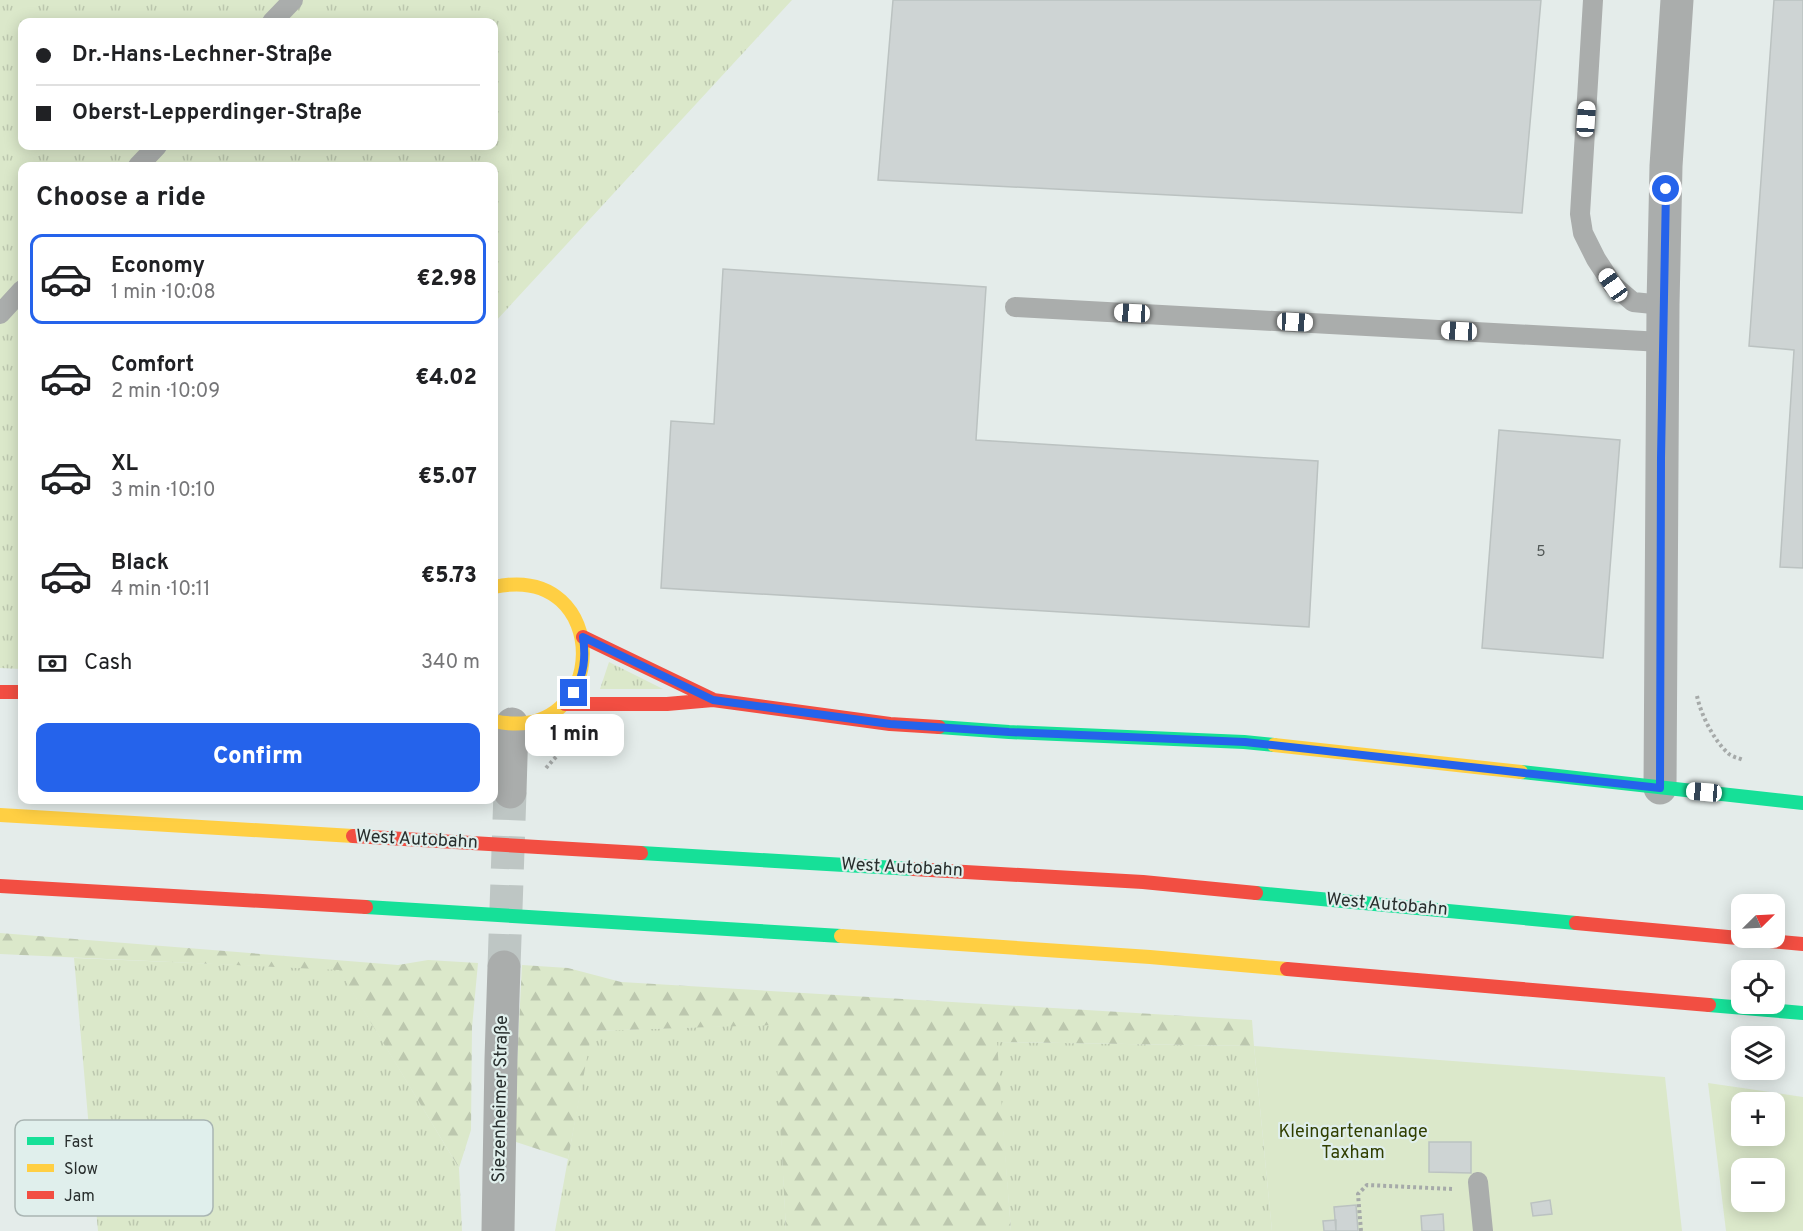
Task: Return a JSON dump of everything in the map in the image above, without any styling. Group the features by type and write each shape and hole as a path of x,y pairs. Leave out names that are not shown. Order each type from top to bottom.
{"main road":[{"path":"498,586 510,584 534,586 556,597 573,615 583,637 585,651 582,673 574,693 565,704 549,716 530,723 503,722"},
{"path":"583,637 713,700"},
{"path":"0,692 18,692"},
{"path":"565,704 667,704 713,700 890,724 1020,733 1245,742 1803,803"},
{"name":"West Autobahn","path":"0,815 1143,882 1803,944"},
{"path":"0,886 581,920 1150,957 1803,1013"}],"street":[{"path":"1660,788 1662,342 1666,166 1677,0"},
{"path":"503,722 510,792"},
{"name":"Siezenheimer Straße","path":"498,1231 504,967"}],"lane":[{"path":"276,18 293,0"},
{"path":"1593,0 1580,214 1583,232 1596,259 1613,285 1633,302 1663,304"},
{"path":"142,162 153,150"},
{"path":"0,314 18,294"},
{"path":"1015,307 1662,342"},
{"path":"1479,1189 1483,1231"}],"path":[{"path":"1695,688 1699,706 1716,738 1731,756 1769,772 1769,799"},
{"path":"542,771 564,748"},
{"path":"1361,1231 1358,1194 1367,1185 1479,1189"}],"green space":[{"path":"0,0 792,0 498,319 498,162 18,162 18,669 0,668"},
{"path":"609,662 663,689 600,689"},
{"path":"0,933 398,965 428,960 478,963 472,1027 471,1130 459,1168 339,970 0,954"},
{"path":"74,958 339,969 459,1168 462,1231 98,1231 97,1216 213,1216 213,1120 88,1120"},
{"path":"522,965 568,968 621,982 1252,1020 1254,1046 997,1042 1011,1231 786,1231 775,1025 592,1031 568,1159 513,1141"},
{"path":"776,1024 786,1231 555,1231 591,1031"},
{"path":"996,1042 1254,1046 1272,1231 1011,1231"},
{"name":"Kleingartenanlage Taxham","path":"1254,1046 1665,1077 1682,1231 1272,1231"},
{"path":"1708,1083 1769,1092 1731,1092 1731,1146 1785,1146 1785,1094 1803,1097 1803,1231 1726,1231"}],"building":[{"path":"893,0 1541,0 1522,213 878,180"},
{"path":"1774,0 1803,0 1803,568 1780,567 1794,350 1749,346"},
{"path":"723,269 986,287 976,440 1318,461 1309,627 661,588 671,421 714,424"},
{"path":"1499,430 1620,440 1603,658 1482,648"},
{"path":"1429,1142 1471,1142 1471,1173 1429,1172"},
{"path":"1550,1200 1552,1214 1533,1216 1531,1203"},
{"path":"1356,1205 1358,1231 1336,1231 1334,1207"},
{"path":"1443,1214 1444,1231 1422,1231 1421,1216"},
{"path":"1336,1220 1336,1231 1324,1231 1323,1221"}],"tunnel":[{"path":"504,967 510,792"}],"traffic: fast":[{"path":"939,727 1274,745"},
{"path":"1521,772 1803,803"},
{"path":"641,853 913,869"},
{"path":"1256,893 1576,923"},
{"path":"366,907 841,936"},
{"path":"1709,1005 1803,1013"}],"traffic: slow":[{"path":"498,587 533,586 561,601 578,625 583,654 577,683 560,707 533,722 498,721"},
{"path":"1274,745 1521,772"},
{"path":"0,815 353,836"},
{"path":"841,936 1150,957 1287,969"}],"traffic: jam":[{"path":"583,637 712,699"},
{"path":"0,692 18,692"},
{"path":"565,704 667,704 713,700 890,724 939,727"},
{"path":"353,836 641,853"},
{"path":"913,869 1143,882 1256,893"},
{"path":"0,886 366,907"},
{"path":"1576,923 1803,944"},
{"path":"1287,969 1709,1005"}],"route":[{"path":"574,693 584,666 583,637 713,700 890,724 1009,732 1245,742 1660,788 1661,458 1666,189"}]}
